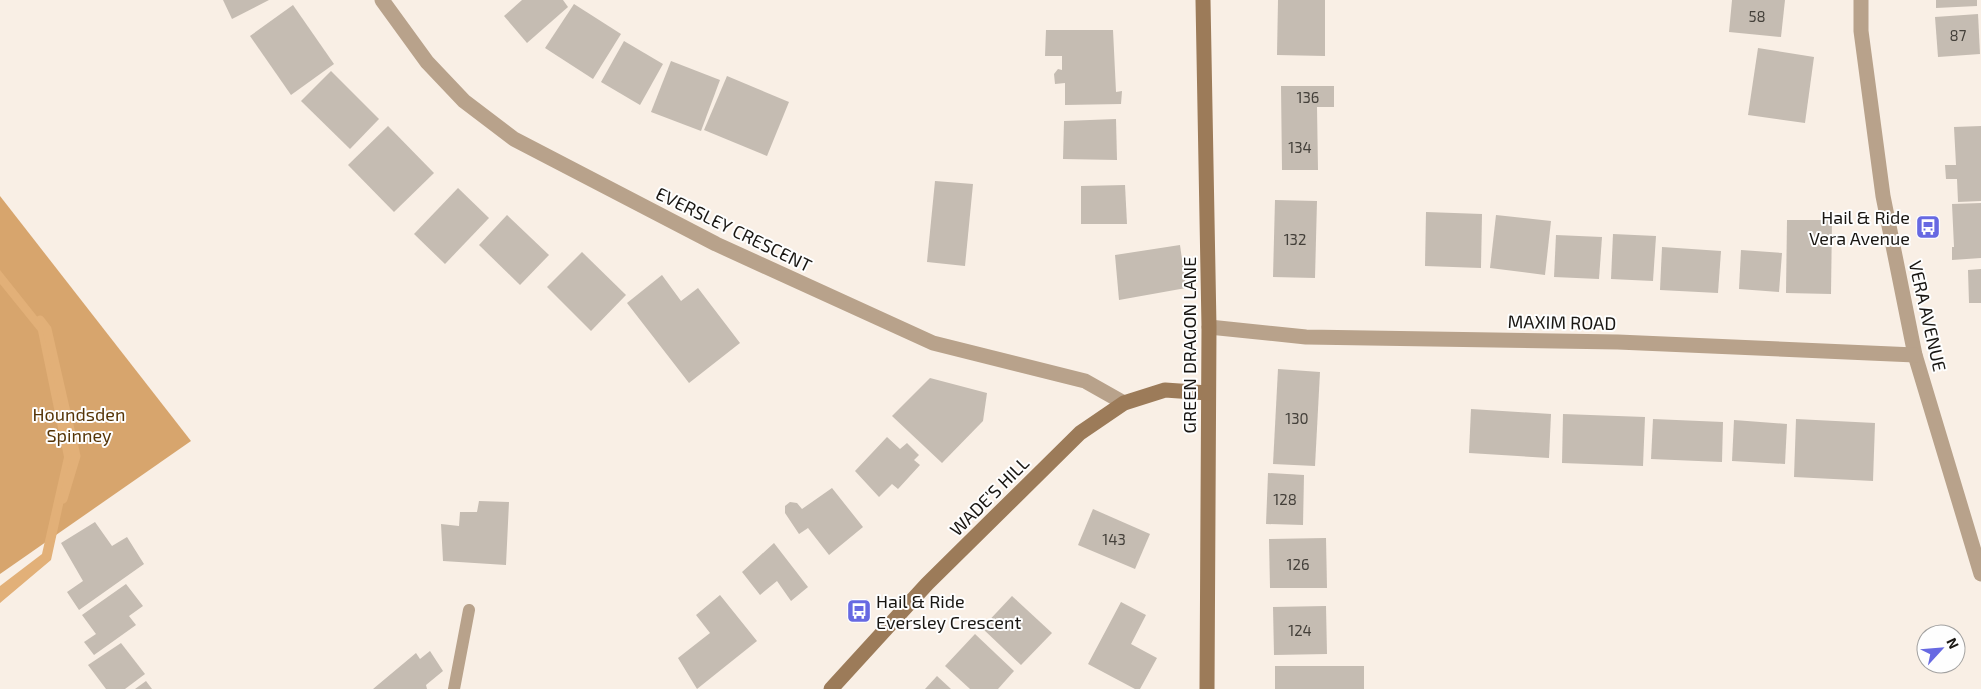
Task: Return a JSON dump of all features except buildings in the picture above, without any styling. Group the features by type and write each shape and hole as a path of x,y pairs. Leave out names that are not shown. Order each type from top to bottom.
{"street":[{"name":"EVERSLEY CRESCENT","path":"382,0 427,62 464,101 514,139 716,244 933,343 1085,381 1124,403"},
{"name":"GREEN DRAGON LANE","path":"1203,0 1209,327 1207,689"},
{"name":"VERA AVENUE","path":"1861,0 1861,31 1883,196 1916,355 1981,574"},
{"name":"MAXIM ROAD","path":"1209,327 1306,337 1618,342 1916,355"},
{"name":"WADE'S HILL","path":"831,689 927,584 1073,440 1124,403 1165,390 1208,393"}],"lane":[{"path":"454,689 469,610"}],"green space":[{"name":"Houndsden Spinney","path":"0,196 191,441 0,574"}],"shaded area":[{"path":"0,270 47,329 73,459 51,560 0,603 0,586 42,554 64,457 38,331 0,284"}],"waterway":[{"path":"40,320 47,329 76,456 63,499"}],"place":[{"name":"Hail & Ride Vera Avenue","path":"1928,227"},
{"name":"Hail & Ride Eversley Crescent","path":"859,611"}]}
